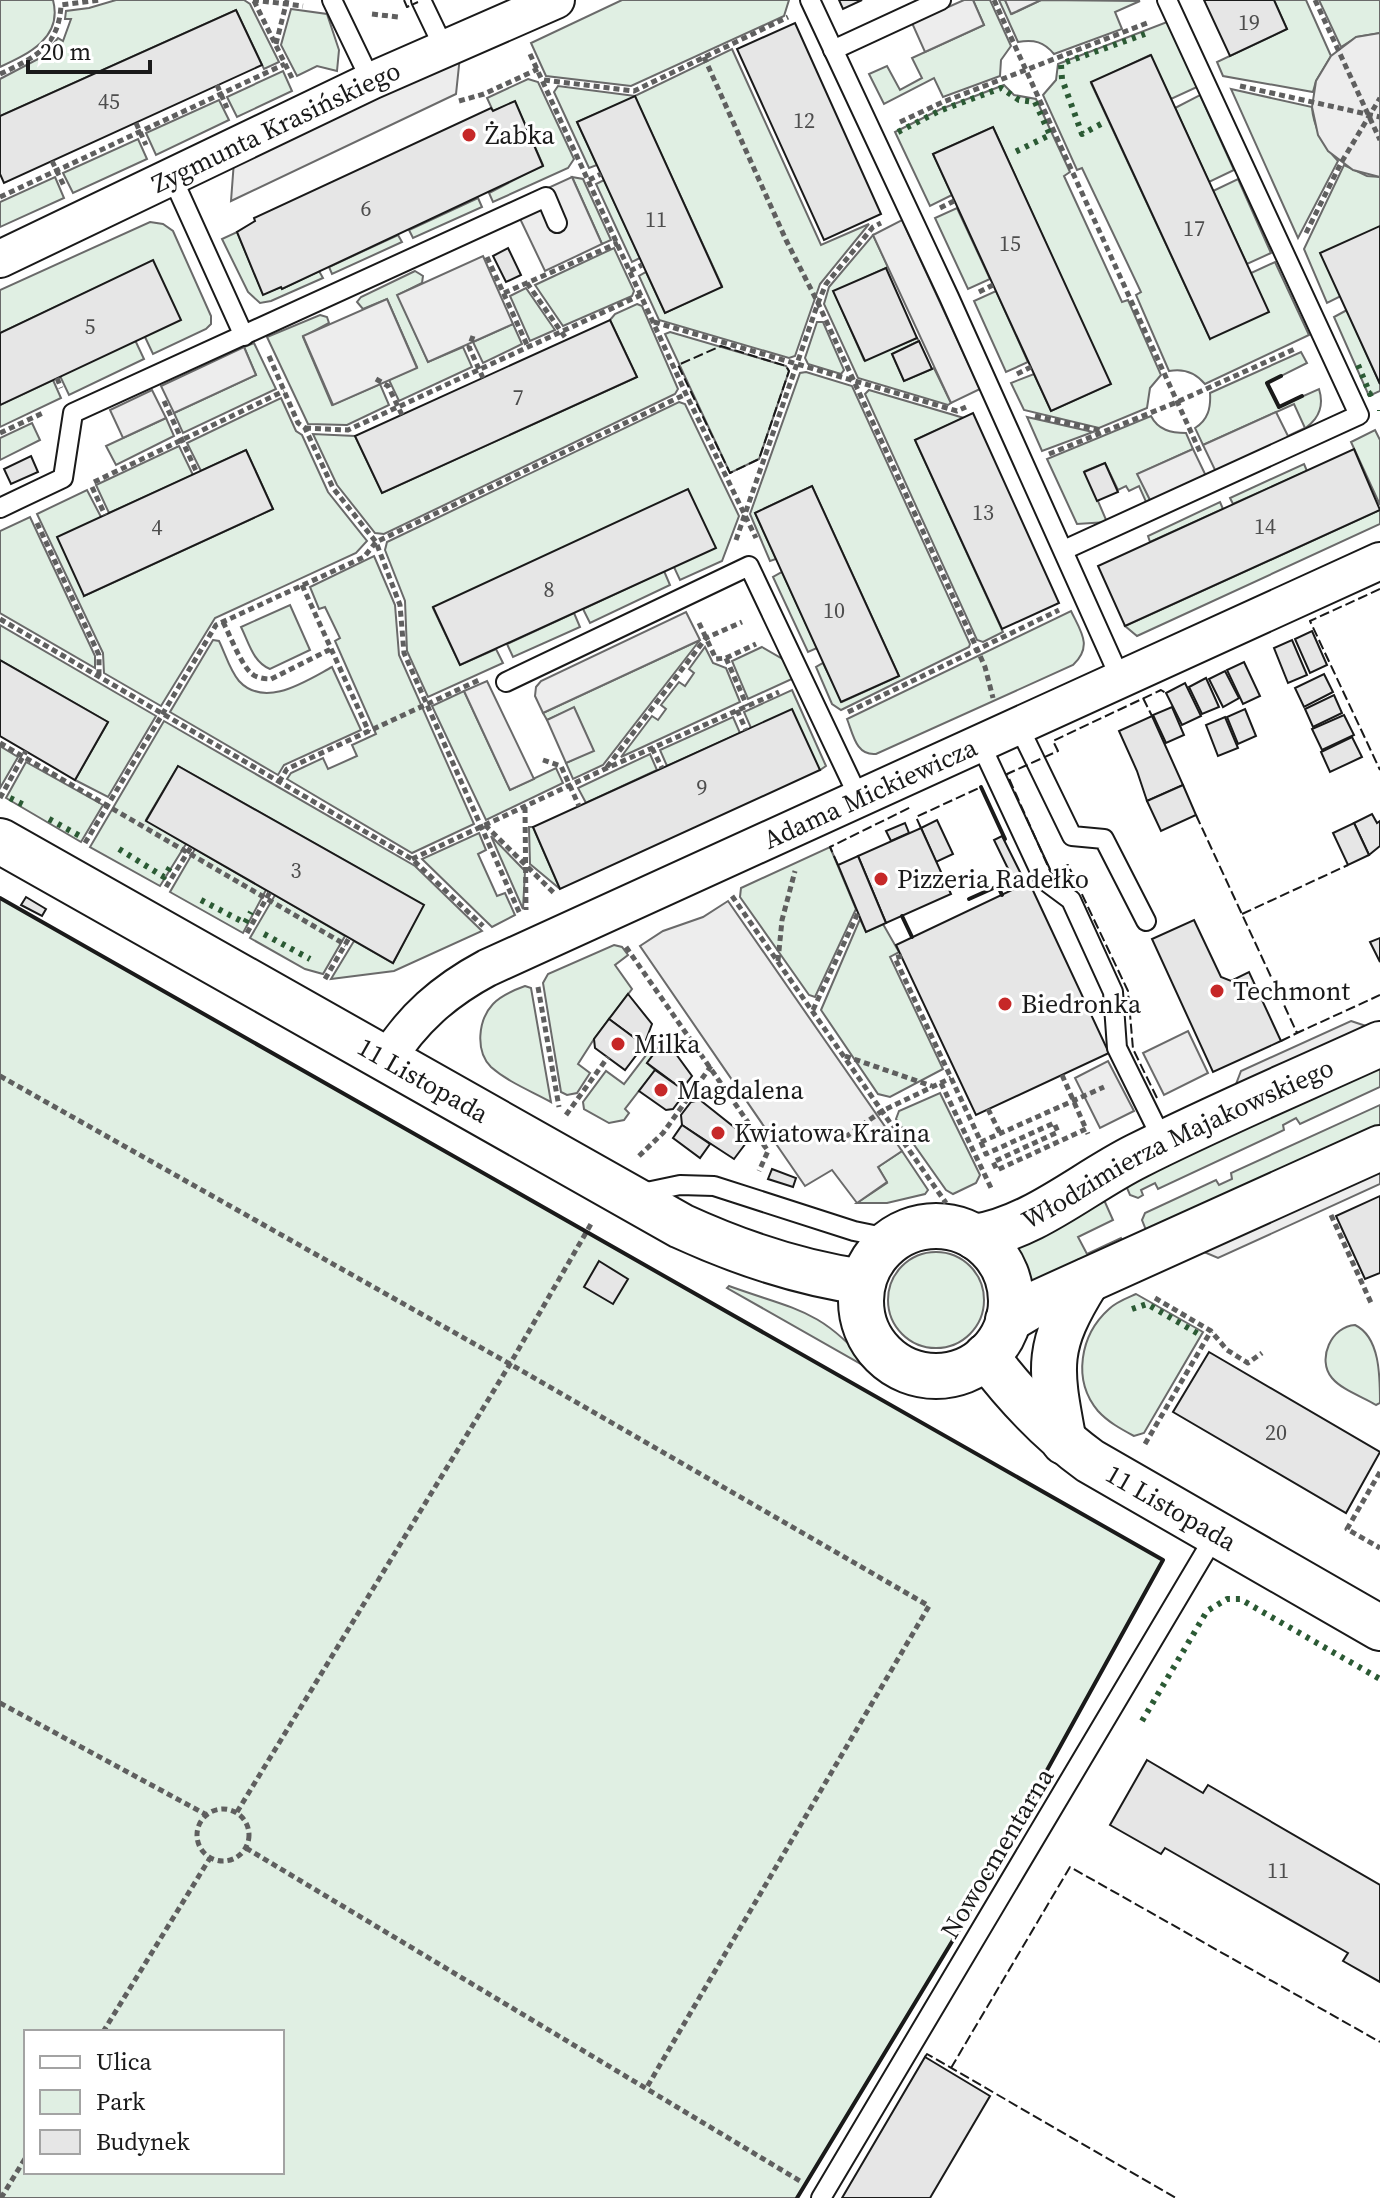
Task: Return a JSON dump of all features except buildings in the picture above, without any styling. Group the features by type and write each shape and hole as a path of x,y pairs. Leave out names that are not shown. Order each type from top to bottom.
{"street":[{"name":"Zygmunta Krasińskiego","path":"0,259 371,81 556,0"},
{"name":"Adama Mickiewicza","path":"386,1061 402,1034 421,1014 459,983 498,962 981,745 1007,717 1121,680 1380,561"},
{"name":"11 Listopada","path":"0,841 386,1061 632,1176 681,1226 798,1270 863,1282"},
{"name":"Włodzimierza Majakowskiego","path":"975,1237 998,1233 1026,1221 1164,1143 1380,1044"},
{"path":"997,1338 1011,1293 1003,1267 992,1250 975,1237 941,1226 916,1228 893,1239 875,1256 863,1282 861,1306 868,1333 884,1356 908,1371 935,1376 963,1371 1035,1304 1380,1148"},
{"path":"1064,1442 1055,1389 1056,1340 1066,1314 1087,1281"},
{"name":"11 Listopada","path":"997,1338 1018,1398 1064,1442 1090,1461 1380,1628"}],"lane":[{"path":"332,0 371,81"},
{"path":"421,0 444,48"},
{"path":"833,50 941,0"},
{"path":"806,5 833,50 1121,680"},
{"path":"1064,550 1359,415 1171,6"},
{"path":"172,177 250,333"},
{"path":"0,508 63,478 73,413 546,197 557,223"},
{"path":"506,682 749,566 860,800"},
{"path":"1007,717 1072,836 1104,839 1146,921"},
{"path":"981,745 1044,880 1071,900 1113,992 1117,1048 1164,1143"},
{"path":"632,1176 680,1185 714,1186 854,1231 893,1239"},
{"name":"Nowocmentarna","path":"822,2197 1216,1534"}],"path":[{"path":"0,74 43,51 59,25 61,3 101,0"},
{"path":"275,45 287,0"},
{"path":"994,0 1214,482"},
{"path":"1315,0 1380,140"},
{"path":"254,1 308,111"},
{"path":"761,550 543,80 634,91 806,5"},
{"path":"889,128 943,102 1027,70 1171,6"},
{"path":"704,57 1007,717"},
{"path":"0,197 285,64"},
{"path":"459,101 484,94 538,69"},
{"path":"217,85 221,94"},
{"path":"1236,85 1380,117"},
{"path":"1304,238 1369,113 1380,98"},
{"path":"136,123 140,132"},
{"path":"52,161 57,171"},
{"path":"589,180 601,174"},
{"path":"731,552 826,284 873,227 885,222"},
{"path":"474,230 528,347"},
{"path":"504,293 618,243"},
{"path":"630,271 642,265"},
{"path":"527,283 567,340"},
{"path":"305,428 348,430 641,295"},
{"path":"654,322 957,411 974,404"},
{"path":"250,333 284,391 298,423 305,428 333,488 376,542 400,605 404,653 520,915"},
{"path":"473,336 469,347 483,378"},
{"path":"1041,457 1177,402 1323,336"},
{"path":"153,377 197,473"},
{"path":"376,379 388,386 402,415"},
{"path":"78,489 284,391"},
{"path":"82,849 216,625 364,557 376,542 686,394"},
{"path":"0,433 54,407"},
{"path":"1021,413 1104,431"},
{"path":"90,483 105,515"},
{"path":"24,497 99,655 99,676"},
{"path":"302,585 369,732"},
{"path":"839,716 1060,610"},
{"path":"607,768 706,638 747,620 742,611"},
{"path":"0,619 412,859 492,935"},
{"path":"697,619 716,659 726,658 757,643 752,632"},
{"path":"223,622 246,667 253,675 262,678 271,679 331,649"},
{"path":"726,658 747,706"},
{"path":"279,782 287,769 483,678"},
{"path":"412,859 782,690"},
{"path":"737,710 746,730"},
{"path":"0,743 347,941 321,985"},
{"path":"652,748 662,768"},
{"path":"0,798 24,754"},
{"path":"543,760 561,766 579,806"},
{"path":"525,807 526,920"},
{"path":"483,826 564,903"},
{"path":"161,895 189,849"},
{"path":"778,961 782,920 795,869"},
{"path":"727,888 946,1203"},
{"path":"243,941 268,895"},
{"path":"812,1011 858,913"},
{"path":"618,937 768,1151 756,1177"},
{"path":"902,956 895,958 986,1154 1054,1123 1058,1132 993,1162 997,1170 1086,1129"},
{"path":"533,975 563,1120 608,1057"},
{"path":"844,1056 932,1086"},
{"path":"632,1176 711,1066"},
{"path":"981,1142 1130,1074"},
{"path":"1062,1075 1093,1145"},
{"path":"0,1076 510,1364 929,1606 647,2087"},
{"path":"837,1143 882,1111 951,1078"},
{"path":"941,1083 993,1192"},
{"path":"988,1109 1000,1133"},
{"path":"1331,1214 1372,1305"},
{"path":"237,1812 587,1233"},
{"path":"1147,1293 1211,1331 1227,1350 1248,1363 1262,1353"},
{"path":"1146,1441 1211,1331"},
{"path":"1380,1472 1347,1529 1380,1548"},
{"path":"0,1703 205,1814"},
{"path":"221,1808 237,1812 246,1822 249,1835 246,1848 236,1857 223,1861 210,1858 201,1850 196,1838 198,1825 205,1814 221,1808"},
{"path":"246,1848 647,2087 822,2197"},
{"path":"104,2030 210,1858"},
{"path":"1,2198 24,2160"}],"green space":[{"path":"0,0 53,0 55,13 53,25 41,43 0,67"},
{"path":"116,0 244,0 250,4 279,62 264,69 236,10 0,116 0,79 42,57 58,38 63,41 71,19 65,19 66,11"},
{"path":"622,0 789,0 784,16 631,86 546,76 531,43"},
{"path":"973,0 990,0 1011,46 1001,60 1000,76 943,97 934,78 884,104 869,74 887,66 900,90 922,78 912,58 984,25"},
{"path":"999,0 1005,0 1012,14 1041,0 1140,1 1115,12 1122,29 1054,54 1038,42 1018,42"},
{"path":"1274,0 1306,0 1331,56 1313,92 1223,76 1217,62 1287,29"},
{"path":"1319,0 1380,0 1380,33 1357,37 1341,47"},
{"path":"291,9 327,14 339,50 337,71 317,66 297,76 281,45"},
{"path":"1167,22 1197,87 1171,99 1150,55 1091,83 1210,339 1251,273 1275,262 1309,335 1205,384 1189,372 1169,371 1136,295 1141,292 1082,168 1077,170 1043,95 1056,80 1058,64"},
{"path":"732,49 821,245 869,224 820,284 795,356 789,358 659,320 639,276 646,272 665,313 722,286 635,97 577,122 597,165 589,168 554,92 558,86 635,96"},
{"path":"283,71 292,91 237,117 227,97"},
{"path":"528,79 538,82 574,159 568,168 493,202 489,193 543,165 515,102 493,111 487,98"},
{"path":"1004,85 1014,95 1036,99 1070,172 1064,176 1122,302 1128,300 1161,375 1150,388 1147,408 1099,428 1024,410 1011,383 1034,374 1051,411 1110,384 993,127 933,154 952,195 930,206 895,132 941,109"},
{"path":"1231,89 1312,107 1320,136 1338,161 1298,238"},
{"path":"1200,95 1234,170 1209,182 1175,108"},
{"path":"219,100 229,120 156,155 146,133"},
{"path":"138,139 147,159 73,193 63,173"},
{"path":"1344,165 1367,176 1380,177 1380,226 1341,296 1327,303 1304,249"},
{"path":"55,177 64,198 0,227 0,202"},
{"path":"572,177 583,179 611,240 602,244"},
{"path":"1238,179 1271,253 1247,264 1213,191"},
{"path":"604,180 640,258 632,262 596,184"},
{"path":"478,198 482,207 413,238 409,230"},
{"path":"957,208 990,279 968,289 935,218"},
{"path":"150,222 163,224 173,231 211,316 211,324 206,329 153,354 145,337 153,261 0,333 0,290"},
{"path":"237,232 263,294 282,289 319,271 323,278 260,303 248,292 222,239"},
{"path":"398,235 402,242 332,274 329,267"},
{"path":"873,235 888,267 834,292 864,360 917,338 919,341 892,354 904,381 934,368 951,403 948,405 858,378 824,304 829,287"},
{"path":"614,248 634,291 632,296 563,326 535,285"},
{"path":"415,271 423,276 422,283 398,295 428,362 463,347 472,367 399,401 389,380 417,367 387,299 363,309 357,302 361,297"},
{"path":"526,288 555,330 530,341 510,296"},
{"path":"996,291 1028,362 1006,372 974,301"},
{"path":"637,304 642,306 678,389 675,394 384,534 375,533 337,485 313,434 355,436 382,493 637,377 610,320 615,314"},
{"path":"1347,310 1380,384 1380,391 1369,396 1334,317"},
{"path":"320,315 327,317 329,323 303,337 332,405 380,384 389,405 347,425 308,424 267,337"},
{"path":"817,322 823,322 844,370 841,374 808,364 805,358"},
{"path":"513,324 522,344 483,363 473,342"},
{"path":"670,332 786,366 789,371 759,459 730,473 665,334"},
{"path":"135,340 144,359 69,395 60,376"},
{"path":"254,343 276,389 183,433 174,413 256,375 244,347"},
{"path":"1301,352 1307,363 1267,383 1279,407 1319,389 1321,406 1310,425 1289,438 1305,428 1294,404 1203,445 1195,428 1208,413 1210,393"},
{"path":"806,372 852,386 970,644 841,710 832,704 816,667 823,663 842,702 899,676 812,486 755,513 776,559 770,561 750,514 800,373"},
{"path":"53,380 61,398 0,427 0,405"},
{"path":"869,390 964,418 915,440 1003,632 983,642 977,640 865,394"},
{"path":"281,398 328,492 367,541 356,553 215,618 161,706 104,673 103,653 37,514 87,490 101,517 84,596 273,509 246,450 201,471 187,443"},
{"path":"679,402 685,404 739,516 722,561 680,580 674,567 433,608 460,665 496,649 503,663 428,697 407,651 405,601 385,550 387,542"},
{"path":"1151,416 1157,425 1166,430 1186,433 1193,449 1138,474 1151,502 1147,504 1139,486 1129,491 1126,486 1118,490 1105,463 1085,471 1107,522 1077,524 1047,459"},
{"path":"1027,417 1093,432 1042,451"},
{"path":"166,418 174,436 116,465 106,446"},
{"path":"32,423 40,440 0,460 0,438"},
{"path":"1375,430 1380,440 1380,505 1351,442"},
{"path":"179,446 193,475 109,513 96,485"},
{"path":"1304,464 1307,471 1233,504 1230,498"},
{"path":"1220,502 1223,509 1150,542 1148,536"},
{"path":"1380,510 1380,524 1137,636 1125,626"},
{"path":"30,517 95,656 95,668 0,613 0,531"},
{"path":"374,556 395,605 399,655 474,824 412,853 287,779 291,773 323,758 328,769 357,756 352,745 376,734 335,641 340,638 325,607 319,609 310,587"},
{"path":"664,571 670,585 590,623 583,609"},
{"path":"782,572 817,648 808,652 773,577"},
{"path":"290,605 310,650 270,669 255,657 241,627"},
{"path":"1071,611 1084,645 1083,652 1073,665 876,754 869,754 856,743 847,719"},
{"path":"574,613 580,627 513,657 507,644"},
{"path":"0,625 156,716 108,797 75,780 108,722 0,660"},
{"path":"213,640 219,641 239,681 261,693 286,690 332,667 361,730 284,765 278,775 170,712"},
{"path":"700,640 603,765 573,779 566,763 593,750 574,708 547,720 543,713"},
{"path":"705,647 713,663 726,668 740,702 621,757 652,716 658,720 666,709 661,705 679,682 685,686 694,673 689,669"},
{"path":"762,647 786,661 794,678 748,699 732,661"},
{"path":"792,690 826,766 820,770 751,728 744,712"},
{"path":"464,691 510,790 556,768 563,783 486,820 432,706"},
{"path":"733,717 740,733 667,766 660,750"},
{"path":"164,721 415,866 482,931 394,971 331,979 354,941 393,963 423,905 178,766 146,820 186,844 160,886 90,847"},
{"path":"0,746 18,757 0,788"},
{"path":"650,754 657,770 586,803 578,788"},
{"path":"26,762 103,805 81,842 6,798"},
{"path":"529,827 533,827 560,889 530,864"},
{"path":"479,833 486,850 478,854 497,896 505,893 515,915 492,927 422,859"},
{"path":"491,836 525,871 523,909"},
{"path":"830,847 856,909 815,997 809,995 740,897 741,888"},
{"path":"195,849 266,890 243,933 170,892"},
{"path":"275,895 345,936 323,974 305,969 250,938"},
{"path":"0,898 1163,1560 956,1935 797,2198 0,2198"},
{"path":"860,919 866,932 883,924 899,952 890,957 943,1069 890,1097 878,1094 821,1010"},
{"path":"614,945 622,947 628,955 615,965 632,989 578,1064 590,1073 577,1093 567,1095 561,1092 543,983 548,974"},
{"path":"525,986 531,988 551,1102 512,1082 491,1067 482,1053 480,1036 488,1011 500,998"},
{"path":"660,1037 663,1041 647,1063 655,1070 625,1109 629,1113 624,1120 609,1123 584,1109 583,1102 606,1071 624,1084"},
{"path":"1380,1063 1380,1087 1300,1124 1296,1118 1283,1125 1284,1130 1158,1189 1155,1183 1141,1190 1143,1195 1138,1198 1130,1195 1124,1181"},
{"path":"940,1093 980,1175 976,1183 953,1194 946,1190 896,1119 899,1111"},
{"path":"1380,1105 1380,1128 1148,1235 1142,1220 1145,1213 1216,1180 1219,1185 1232,1179 1231,1173"},
{"path":"902,1151 928,1190 925,1194 887,1203 857,1203 887,1183 878,1167"},
{"path":"1100,1191 1113,1220 1078,1237 1087,1254 1121,1238 1125,1245 1026,1287 1021,1266 1010,1246"},
{"path":"927,1252 945,1252 963,1260 976,1273 984,1291 981,1319 963,1340 945,1348 927,1348 909,1340 896,1327 888,1309 888,1291 896,1273 909,1260"},
{"path":"729,1286 805,1313 821,1322 852,1347 868,1368 727,1288"},
{"path":"1136,1294 1203,1332 1144,1433 1134,1436 1098,1411 1090,1399 1082,1372 1086,1345 1099,1320 1115,1304"},
{"path":"1355,1325 1369,1338 1377,1358 1380,1403 1376,1405 1341,1386 1327,1370 1326,1353 1333,1337"}],"shaded area":[{"path":"964,0 973,0 984,25 925,52 912,23"},
{"path":"1005,0 1041,0 1011,14"},
{"path":"1380,33 1380,177 1353,170 1328,151 1318,135 1312,107 1316,81 1331,56 1356,37"},
{"path":"460,56 456,94 231,201 234,161"},
{"path":"572,177 602,244 545,271 513,204"},
{"path":"902,220 980,389 951,403 873,235"},
{"path":"483,256 513,324 428,362 397,295"},
{"path":"387,299 417,368 333,405 303,336"},
{"path":"244,347 256,375 174,413 161,386"},
{"path":"152,390 166,418 123,438 110,410"},
{"path":"1276,412 1289,438 1216,472 1203,445"},
{"path":"1193,449 1206,476 1151,502 1137,474"},
{"path":"686,612 700,640 543,713 535,696 536,687 541,681"},
{"path":"487,681 534,779 510,790 464,691"},
{"path":"574,707 594,751 566,763 547,720"},
{"path":"728,901 902,1151 878,1167 887,1182 857,1203 832,1170 805,1186 640,946 663,931 703,917"},
{"path":"1351,1021 1366,1026 1233,1092 1241,1071"},
{"path":"1188,1031 1208,1073 1164,1095 1143,1053"},
{"path":"1108,1061 1134,1111 1100,1128 1075,1078"},
{"path":"1380,1167 1380,1184 1218,1258 1204,1252 1208,1246"}],"hedge":[{"path":"1066,62 1145,34"},
{"path":"1061,65 1062,79 1082,134 1101,124"},
{"path":"898,132 939,111 1001,88 1019,100 1035,102 1050,135 1015,152"},
{"path":"1358,365 1370,394 1377,390"},
{"path":"10,798 24,805"},
{"path":"49,819 80,836"},
{"path":"119,849 164,877 172,864"},
{"path":"201,900 245,923 251,912"},
{"path":"264,934 310,959"},
{"path":"1132,1309 1147,1304 1202,1336"},
{"path":"1142,1721 1207,1611 1227,1599 1240,1599 1380,1679"}],"fence":[{"path":"404,0 407,7 418,2"},
{"path":"721,346 786,366 789,371 759,459 730,473 678,365 721,346"},
{"path":"1380,589 1310,621 1380,770"},
{"path":"1157,1098 1133,1049 1128,991 1068,865 1051,873 1007,774 1058,751 1053,741 1161,690 1166,693"},
{"path":"1143,698 1152,716"},
{"path":"921,828 916,817 981,787"},
{"path":"838,865 830,847 911,807"},
{"path":"1196,815 1297,1033 1380,995"},
{"path":"1242,914 1348,865"},
{"path":"1281,1041 1297,1033"},
{"path":"951,2068 1070,1867 1380,2042"},
{"path":"925,2057 927,2054 1176,2198"}],"wall":[{"path":"1281,376 1267,383 1279,407 1302,396"},
{"path":"981,787 1005,839"},
{"path":"969,899 998,886 1002,895"},
{"path":"0,898 1163,1560 956,1935 797,2198"},
{"path":"902,916 912,937"}],"place":[{"name":"Żabka","path":"469,135"},
{"name":"Pizzeria Radełko","path":"881,879"},
{"name":"Techmont","path":"1217,991"},
{"name":"Biedronka","path":"1005,1004"},
{"name":"Milka","path":"618,1044"},
{"name":"Magdalena","path":"661,1090"},
{"name":"Kwiatowa Kraina","path":"718,1133"}]}
